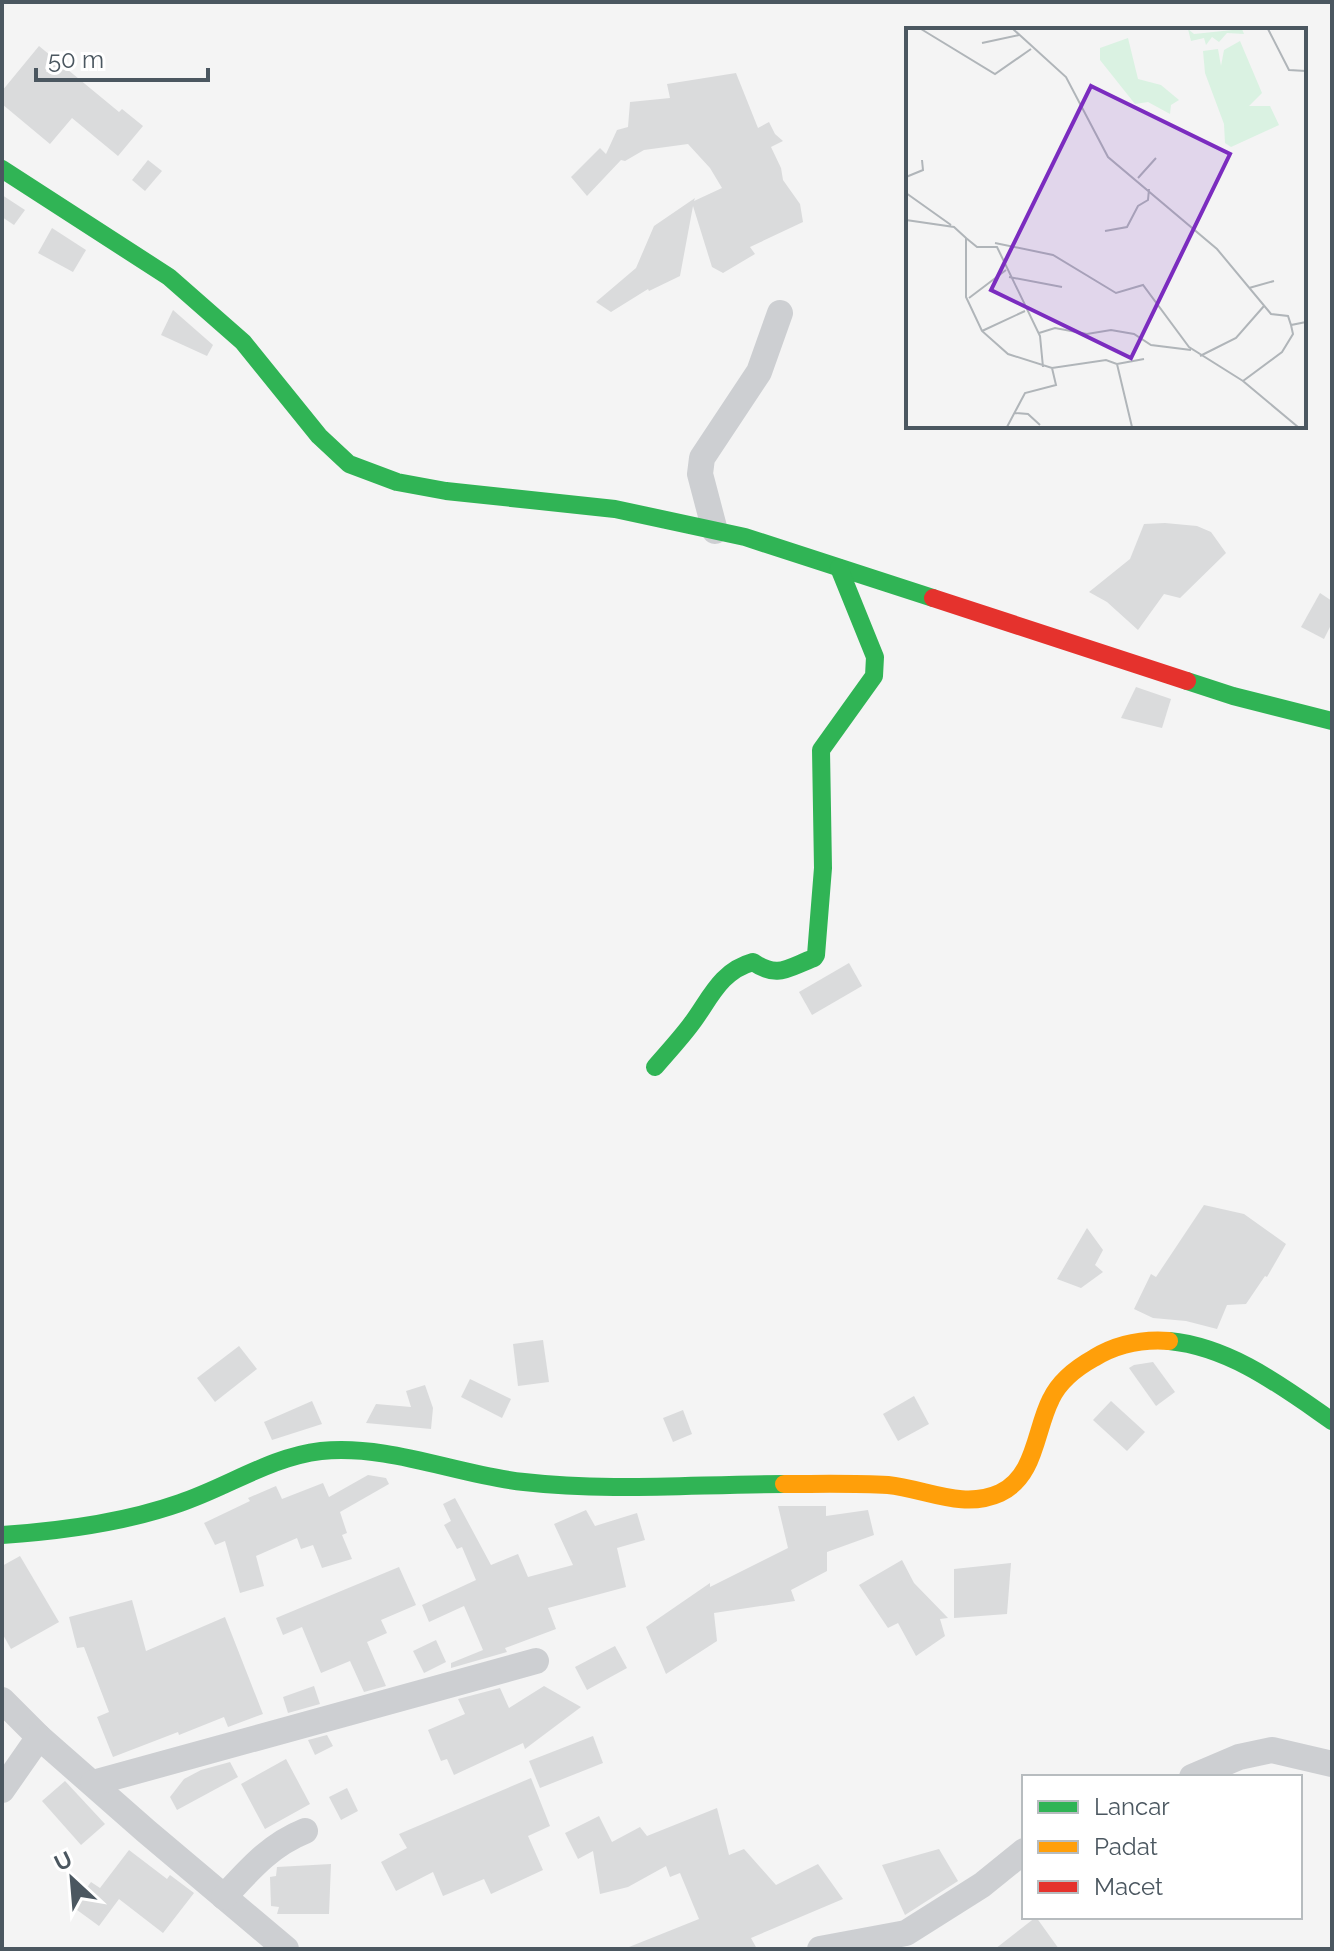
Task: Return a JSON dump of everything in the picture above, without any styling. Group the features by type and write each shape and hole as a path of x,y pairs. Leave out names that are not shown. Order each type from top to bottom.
{"street":[{"path":"2,169 169,277 243,342 319,436 349,464 397,482 446,491 615,509 745,537 1233,696 1332,721"},
{"path":"715,531 700,474 702,458 759,372 780,313"},
{"path":"655,1067 693,1022 711,991 742,965 753,962 768,972 775,972 816,955 823,868 821,750 868,685 876,668 875,657 839,568"},
{"path":"2,1535 117,1523 184,1502 291,1456 343,1450 528,1483 610,1486 828,1483 901,1487 978,1500 1008,1488 1021,1476 1030,1463 1046,1410 1058,1386 1077,1367 1110,1349 1132,1342 1154,1340 1193,1344 1236,1358 1332,1421"},
{"path":"93,1783 536,1661"},
{"path":"2,1700 39,1737 286,1949"},
{"path":"2,1790 39,1737"},
{"path":"1197,1775 1239,1757 1272,1750 1332,1764"},
{"path":"224,1897 268,1852 283,1840 305,1831"},
{"path":"820,1949 906,1933 982,1885 1022,1853"}],"building":[{"path":"39,46 119,112 122,109 143,126 118,156 72,118 50,144 2,104 2,91"},
{"path":"736,73 758,128 769,122 783,141 771,147 783,180 800,204 803,222 750,247 755,254 723,273 712,267 693,206 680,276 648,289 611,312 596,302 636,268 654,226 695,198 694,201 722,188 710,168 688,144 644,150 625,161 621,160 587,196 571,177 600,148 606,154 617,130 628,127 630,102 670,98 667,84"},
{"path":"148,160 162,171 145,191 132,180"},
{"path":"2,195 25,210 14,225 2,217"},
{"path":"52,228 86,250 73,272 38,253"},
{"path":"173,310 213,345 207,356 161,335"},
{"path":"1144,524 1197,526 1211,532 1226,553 1180,598 1164,594 1138,630 1107,602 1089,592 1130,559"},
{"path":"1320,593 1332,601 1332,623 1324,639 1301,627"},
{"path":"1136,687 1171,699 1162,728 1121,718"},
{"path":"849,963 862,986 812,1015 799,992"},
{"path":"1204,1205 1244,1214 1286,1244 1267,1277 1246,1304 1227,1305 1217,1329 1186,1321 1153,1318 1134,1309 1151,1274 1156,1277"},
{"path":"1087,1228 1103,1250 1095,1265 1103,1272 1081,1288 1057,1279"},
{"path":"543,1340 549,1382 518,1386 513,1344"},
{"path":"239,1346 257,1369 215,1402 197,1378"},
{"path":"1153,1362 1175,1392 1156,1406 1129,1368"},
{"path":"470,1379 511,1399 502,1418 461,1397"},
{"path":"425,1385 433,1408 431,1429 366,1423 376,1404 411,1407 406,1391"},
{"path":"914,1396 929,1424 898,1441 883,1414"},
{"path":"312,1401 322,1424 272,1440 264,1422"},
{"path":"1111,1401 1145,1432 1127,1451 1093,1420"},
{"path":"683,1410 692,1434 673,1442 663,1418"},
{"path":"368,1475 386,1478 389,1484 340,1512 347,1533 342,1535 352,1559 322,1568 313,1545 301,1549 297,1538 256,1556 264,1586 240,1593 225,1541 215,1545 204,1523 276,1486 282,1499 323,1483 329,1497"},
{"path":"455,1498 491,1565 518,1554 528,1577 573,1565 554,1524 586,1510 595,1526 637,1513 645,1540 617,1548 626,1587 548,1608 556,1629 505,1648 507,1652 451,1668 451,1663 483,1650 464,1606 429,1622 422,1605 476,1580 462,1547 457,1549 444,1525 451,1521 443,1504"},
{"path":"778,1506 826,1506 826,1516 868,1510 874,1535 827,1552 827,1571 791,1590 795,1601 714,1613 717,1641 666,1674 646,1627 710,1583 710,1587 788,1548"},
{"path":"20,1556 59,1622 11,1649 2,1633 2,1566"},
{"path":"902,1560 914,1583 948,1618 940,1619 945,1636 916,1656 898,1623 888,1628 859,1585"},
{"path":"1011,1563 1007,1614 954,1618 954,1569"},
{"path":"399,1567 416,1605 381,1620 387,1633 367,1642 386,1686 364,1692 350,1661 321,1673 302,1627 283,1635 276,1618"},
{"path":"132,1600 146,1651 225,1617 263,1714 228,1727 224,1717 113,1757 97,1717 109,1712 84,1647 77,1648 69,1617"},
{"path":"436,1640 446,1662 424,1673 413,1651"},
{"path":"615,1646 627,1668 587,1690 575,1667"},
{"path":"314,1686 320,1704 288,1713 283,1697"},
{"path":"544,1686 581,1707 525,1749 523,1743 454,1775 447,1759 441,1761 428,1730 465,1714 458,1699 500,1688 509,1708"},
{"path":"327,1735 333,1746 315,1755 308,1740"},
{"path":"593,1736 603,1763 540,1788 529,1761"},
{"path":"286,1759 310,1804 265,1829 241,1784"},
{"path":"230,1762 238,1777 177,1810 170,1797 184,1779 201,1770"},
{"path":"531,1778 550,1826 528,1836 543,1870 491,1894 484,1879 443,1896 433,1872 396,1891 381,1862 407,1848 399,1834"},
{"path":"65,1781 105,1824 81,1845 42,1801"},
{"path":"347,1788 358,1811 341,1820 329,1797"},
{"path":"717,1808 729,1855 744,1849 776,1885 818,1864 843,1899 751,1938 757,1949 624,1949 699,1919 680,1873 670,1877 666,1866 628,1887 600,1894 593,1851 578,1859 565,1833 599,1816 612,1842 640,1827 647,1836"},
{"path":"939,1849 958,1881 905,1915 882,1865"},
{"path":"129,1850 167,1879 170,1875 194,1893 163,1933 119,1899 99,1926 73,1907 91,1882 100,1888"},
{"path":"331,1864 329,1914 277,1914 279,1907 271,1906 270,1877 276,1876 277,1867"},
{"path":"1037,1919 1059,1949 995,1949"}],"traffic: fast":[{"path":"2,169 169,277 243,342 319,436 349,464 397,482 446,491 615,509 745,537 933,598"},
{"path":"655,1067 732,972 753,962 769,970 783,970 816,955 823,868 821,750 874,676 875,657 839,568"},
{"path":"1187,681 1332,721"},
{"path":"1169,1341 1214,1351 1235,1360 1275,1382 1332,1421"},
{"path":"2,1535 70,1528 137,1516 198,1496 284,1459 321,1451 372,1452 499,1478 556,1485 784,1484"}],"traffic: slow":[{"path":"784,1484 888,1485 958,1499 986,1498 1000,1493 1021,1476 1051,1399 1069,1375 1094,1358 1121,1346 1169,1341"}],"traffic: jam":[{"path":"933,598 1187,681"}]}
